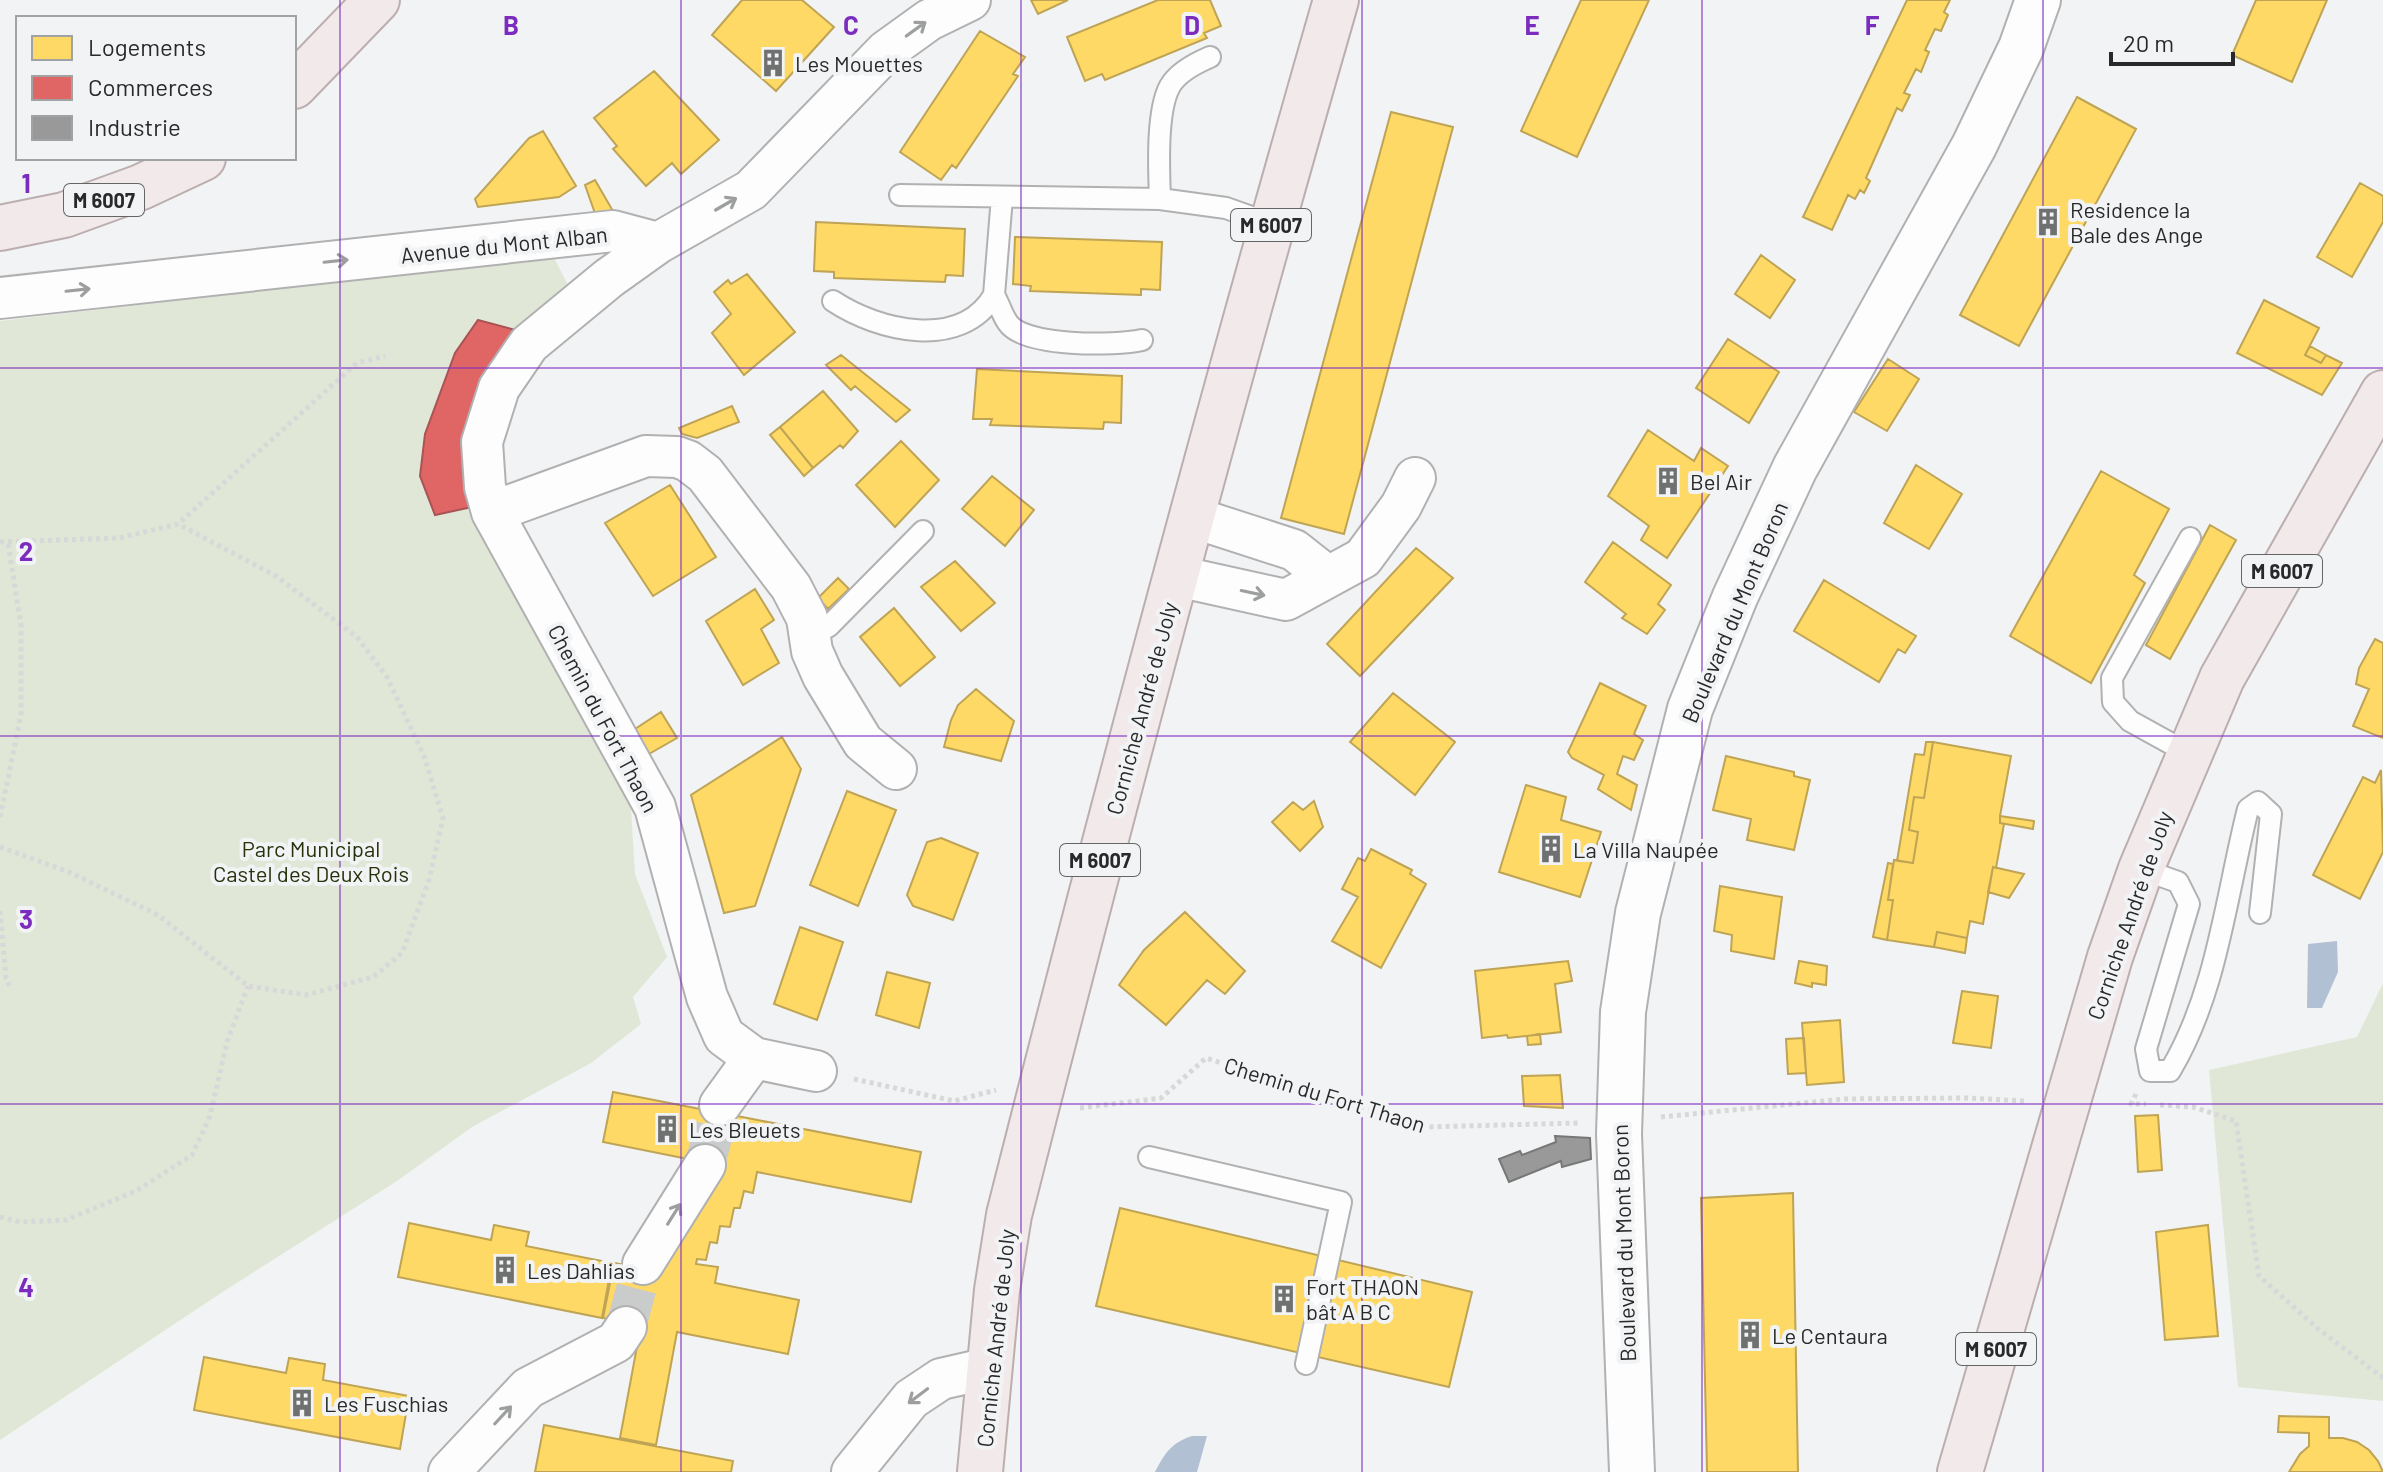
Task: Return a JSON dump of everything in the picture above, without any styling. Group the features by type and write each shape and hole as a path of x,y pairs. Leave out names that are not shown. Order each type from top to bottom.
{"main road":[{"path":"296,84 377,0"},
{"name":"Corniche André de Joly","path":"980,1472 997,1290 1009,1215 1192,517 1271,224 1336,0"},
{"name":"M 6007","path":"0,228 64,215 141,187 199,160"},
{"name":"Corniche André de Joly","path":"1960,1472 2110,957 2141,869 2222,678 2383,393"}],"street":[{"path":"658,243 751,190 886,51 929,20 970,0"},
{"name":"Boulevard du Mont Boron","path":"1632,1472 1619,1134 1623,1012 1638,913 1690,709 1735,597 1795,468 1974,146 2021,48 2038,0"},
{"name":"Avenue du Mont Alban","path":"0,298 613,231 658,243"},
{"name":"Chemin du Fort Thaon","path":"658,243 609,278 529,344 499,388 482,442 485,487 492,512 655,807 707,997 724,1036 754,1058 816,1071"},
{"path":"492,512 646,456 677,457 688,461 705,474 791,587 807,618 812,651 823,676 863,742 896,769"},
{"path":"1177,576 1286,600 1363,558 1401,506 1415,478"},
{"path":"1192,517 1294,550 1327,576"},
{"path":"720,1105 754,1058"},
{"path":"643,1264 705,1165"},
{"path":"449,1472 528,1388 616,1342 626,1327"},
{"path":"852,1472 911,1399 941,1379 989,1368"}],"lane":[{"path":"1160,199 1161,120 1170,86 1190,65 1210,57"},
{"path":"900,195 1160,199 1226,208 1271,224"},
{"path":"833,301 853,315 920,331 950,329 970,321 986,308 994,295 1002,197"},
{"path":"994,295 1009,325 1026,333 1078,344 1125,344 1142,340"},
{"path":"810,637 829,626 923,531"},
{"path":"2188,753 2130,721 2113,702 2112,678 2190,538"},
{"path":"2141,869 2178,882 2189,904 2146,1049 2150,1071 2170,1071 2188,1042 2220,938 2248,809 2258,802 2271,814 2260,913"},
{"path":"1149,1157 1341,1202 1306,1364"}],"path":[{"path":"0,542 119,538 178,524 357,363 385,356"},
{"path":"0,847 69,872 158,915 248,986 306,995 373,977 402,953 429,880 443,818 424,756 387,677 357,637 276,576 178,524"},
{"path":"0,817 21,715 21,625 8,543"},
{"path":"0,911 6,978 11,989"},
{"path":"0,1217 21,1222 66,1220 136,1191 192,1155 210,1116 227,1042 248,986"},
{"name":"Chemin du Fort Thaon","path":"1079,1108 1161,1098 1206,1058 1425,1127 1587,1123"},
{"path":"816,1071 954,1101 997,1090"},
{"path":"2150,1071 2131,1104 2193,1107 2236,1121 2259,1276 2317,1328 2382,1377 2383,1373"},
{"path":"1657,1118 1844,1099 2025,1101"}],"green space":[{"name":"Parc Municipal Castel des Deux Rois","path":"553,256 570,289 463,455 468,495 630,793 635,874 667,957 633,997 641,1024 591,1063 472,1127 397,1181 0,1440 0,321"},
{"path":"2383,983 2383,1401 2238,1387 2209,1070 2357,1037"}],"water":[{"path":"2337,941 2338,972 2322,1008 2307,1008 2308,944"},
{"path":"1192,1436 1207,1436 1197,1472 1155,1472 1169,1450"}],"building: Logements":[{"name":"Les Mouettes","path":"742,0 802,0 834,27 776,91 712,35"},
{"path":"1031,0 1068,0 1038,14"},
{"path":"1158,0 1210,0 1221,26 1204,33 1207,38 1105,80 1102,74 1085,81 1067,37"},
{"path":"1581,0 1649,0 1577,157 1521,131"},
{"path":"1907,0 1950,0 1944,12 1948,15 1941,31 1935,29 1925,50 1929,52 1921,72 1916,69 1904,93 1910,95 1902,111 1897,108 1866,178 1870,181 1864,193 1860,190 1855,199 1848,195 1832,230 1803,217"},
{"path":"2256,0 2327,0 2292,82 2232,55"},
{"path":"980,31 1025,57 1013,74 1018,76 956,168 952,165 941,180 900,152"},
{"path":"654,71 719,140 681,174 672,163 646,186 613,149 617,146 594,118"},
{"name":"Residence la Bale des Ange","path":"2077,97 2136,129 2019,346 1960,315"},
{"path":"1391,112 1453,127 1344,534 1281,518"},
{"path":"543,131 576,186 559,197 478,207 475,199 529,138"},
{"path":"595,180 617,218 597,219 585,185"},
{"path":"2360,183 2383,196 2383,222 2352,277 2317,257"},
{"path":"816,222 965,229 963,276 946,275 945,282 834,278 834,272 814,271"},
{"path":"1015,237 1162,242 1160,290 1141,289 1141,295 1030,291 1031,286 1013,284"},
{"path":"1761,255 1795,280 1770,318 1735,294"},
{"path":"747,274 795,332 744,375 712,333 731,314 714,292 728,280 731,284"},
{"path":"2264,300 2319,328 2305,355 2321,363 2326,355 2342,363 2322,395 2237,353"},
{"path":"1728,339 1779,372 1749,423 1696,388"},
{"path":"2310,346 2326,355 2321,363 2305,355"},
{"path":"841,355 910,410 896,422 855,386 851,390 826,365"},
{"path":"1888,359 1919,379 1887,431 1854,412"},
{"path":"977,369 1122,376 1121,423 1104,422 1103,429 990,425 992,419 973,419"},
{"path":"823,391 858,431 843,448 840,445 813,468 780,427"},
{"path":"732,406 739,422 697,438 682,434 679,428"},
{"path":"780,427 813,468 804,476 770,435"},
{"name":"Bel Air","path":"1648,430 1694,461 1701,448 1728,466 1667,558 1641,540 1649,526 1608,496"},
{"path":"901,441 939,480 895,527 856,485"},
{"path":"1916,465 1962,494 1929,549 1884,523"},
{"path":"2101,471 2169,509 2134,575 2145,583 2091,683 2010,636"},
{"path":"992,476 1034,510 1005,546 962,509"},
{"path":"670,485 716,557 653,596 605,523"},
{"path":"2210,525 2236,540 2170,659 2146,645"},
{"path":"1613,542 1671,585 1658,604 1665,610 1647,634 1622,618 1626,614 1585,582"},
{"path":"1416,548 1453,578 1360,676 1327,644"},
{"path":"955,561 995,603 961,631 921,587"},
{"path":"838,578 849,589 828,609 818,598"},
{"path":"1824,580 1916,636 1905,653 1898,649 1879,682 1794,631"},
{"path":"755,589 774,620 761,629 779,663 743,685 706,621"},
{"path":"894,608 935,657 900,686 860,637"},
{"path":"2375,639 2383,643 2383,738 2353,726 2369,689 2356,684 2359,668"},
{"path":"1600,683 1646,706 1634,734 1643,740 1634,760 1623,756 1617,774 1637,785 1631,810 1598,789 1604,775 1572,758 1568,752"},
{"path":"976,689 1014,721 1001,761 944,747 958,705"},
{"path":"1393,693 1455,742 1415,795 1350,742"},
{"path":"661,712 677,738 649,754 635,729"},
{"path":"782,737 801,769 755,906 724,913 691,795"},
{"path":"1926,742 1933,742 1924,798 1914,797 1909,830 1918,832 1913,863 1897,861 1915,754 1924,755"},
{"path":"1933,742 2011,756 2000,816 2000,823 2004,824 1983,924 1970,921 1967,938 1937,932 1934,947 1887,940 1893,900 1888,900 1894,860 1913,863 1918,832 1909,830 1914,797 1924,798"},
{"path":"1726,756 1794,772 1794,776 1810,780 1794,850 1747,840 1751,819 1713,810"},
{"path":"2381,770 2383,852 2360,899 2313,875 2363,777 2375,783"},
{"name":"La Villa Naupée","path":"1526,785 1566,797 1561,820 1601,832 1580,897 1499,872"},
{"path":"847,791 896,810 858,906 810,885"},
{"path":"1314,801 1323,827 1300,851 1272,822 1293,802 1303,810"},
{"path":"2000,816 2034,821 2033,829 2000,823"},
{"path":"941,838 978,853 953,920 913,906 907,895 927,842"},
{"path":"1371,849 1412,870 1410,874 1426,884 1381,968 1332,941 1358,897 1342,889 1358,858 1365,861"},
{"path":"1888,863 1893,864 1888,900 1893,900 1887,940 1873,937"},
{"path":"1993,867 2024,874 2009,898 1988,892"},
{"path":"1720,886 1782,897 1774,959 1731,951 1732,935 1714,931"},
{"path":"1185,912 1245,971 1225,994 1207,980 1166,1025 1119,985 1144,950"},
{"path":"800,927 843,942 817,1020 774,1004"},
{"path":"1937,932 1967,938 1965,953 1934,947"},
{"path":"1568,961 1572,981 1555,984 1561,1032 1482,1038 1475,971"},
{"path":"1799,961 1827,966 1826,985 1812,983 1812,987 1795,983"},
{"path":"887,972 930,983 919,1028 876,1015"},
{"path":"1962,991 1998,996 1991,1048 1953,1043"},
{"path":"1840,1020 1844,1082 1807,1085 1802,1023"},
{"path":"1540,1034 1541,1044 1528,1045 1527,1036"},
{"path":"1804,1038 1806,1073 1788,1074 1786,1039"},
{"path":"1560,1075 1563,1108 1524,1106 1522,1076"},
{"name":"Les Bleuets","path":"613,1092 731,1115 718,1165 603,1142"},
{"path":"732,1115 921,1152 911,1202 757,1172 753,1193 744,1191 740,1208 734,1208 730,1227 720,1226 717,1243 710,1242 706,1260 697,1259 696,1264 718,1267 715,1283 799,1300 788,1354 677,1332 656,1445 620,1438 641,1325 603,1318 614,1263 656,1271 709,1185 716,1186"},
{"path":"2158,1115 2162,1170 2138,1172 2135,1116"},
{"name":"Le Centaura","path":"1793,1193 1798,1472 1707,1472 1701,1198"},
{"name":"Fort THAON bât A B C","path":"1120,1208 1472,1292 1449,1387 1096,1306"},
{"name":"Les Dahlias","path":"409,1223 491,1240 494,1225 529,1232 526,1246 612,1263 602,1318 398,1277"},
{"path":"2208,1225 2218,1336 2165,1340 2156,1232"},
{"name":"Les Fuschias","path":"204,1357 286,1373 289,1358 325,1364 323,1380 409,1396 400,1449 194,1410"},
{"path":"2279,1416 2329,1417 2329,1438 2357,1442 2369,1450 2383,1472 2289,1472 2309,1446 2309,1433 2278,1432"},
{"path":"544,1425 733,1461 731,1472 535,1472"}],"building: Commerces":[{"path":"478,320 519,331 463,455 464,475 472,507 435,515 420,476 425,434 455,353"}],"building: Industrie":[{"path":"1555,1136 1590,1138 1591,1159 1562,1167 1561,1161 1509,1182 1499,1159 1520,1151 1522,1155 1556,1142"}],"tunnel":[{"path":"705,1165 720,1105"},
{"path":"626,1327 643,1264"}],"place":[{"name":"Les Mouettes","path":"773,63"},
{"name":"Residence la Bale des Ange","path":"2048,222"},
{"name":"Bel Air","path":"1668,481"},
{"name":"La Villa Naupée","path":"1551,849"},
{"name":"Les Bleuets","path":"667,1129"},
{"name":"Les Dahlias","path":"505,1270"},
{"name":"Fort THAON bât A B C","path":"1284,1299"},
{"name":"Le Centaura","path":"1750,1335"},
{"name":"Les Fuschias","path":"302,1403"}]}
